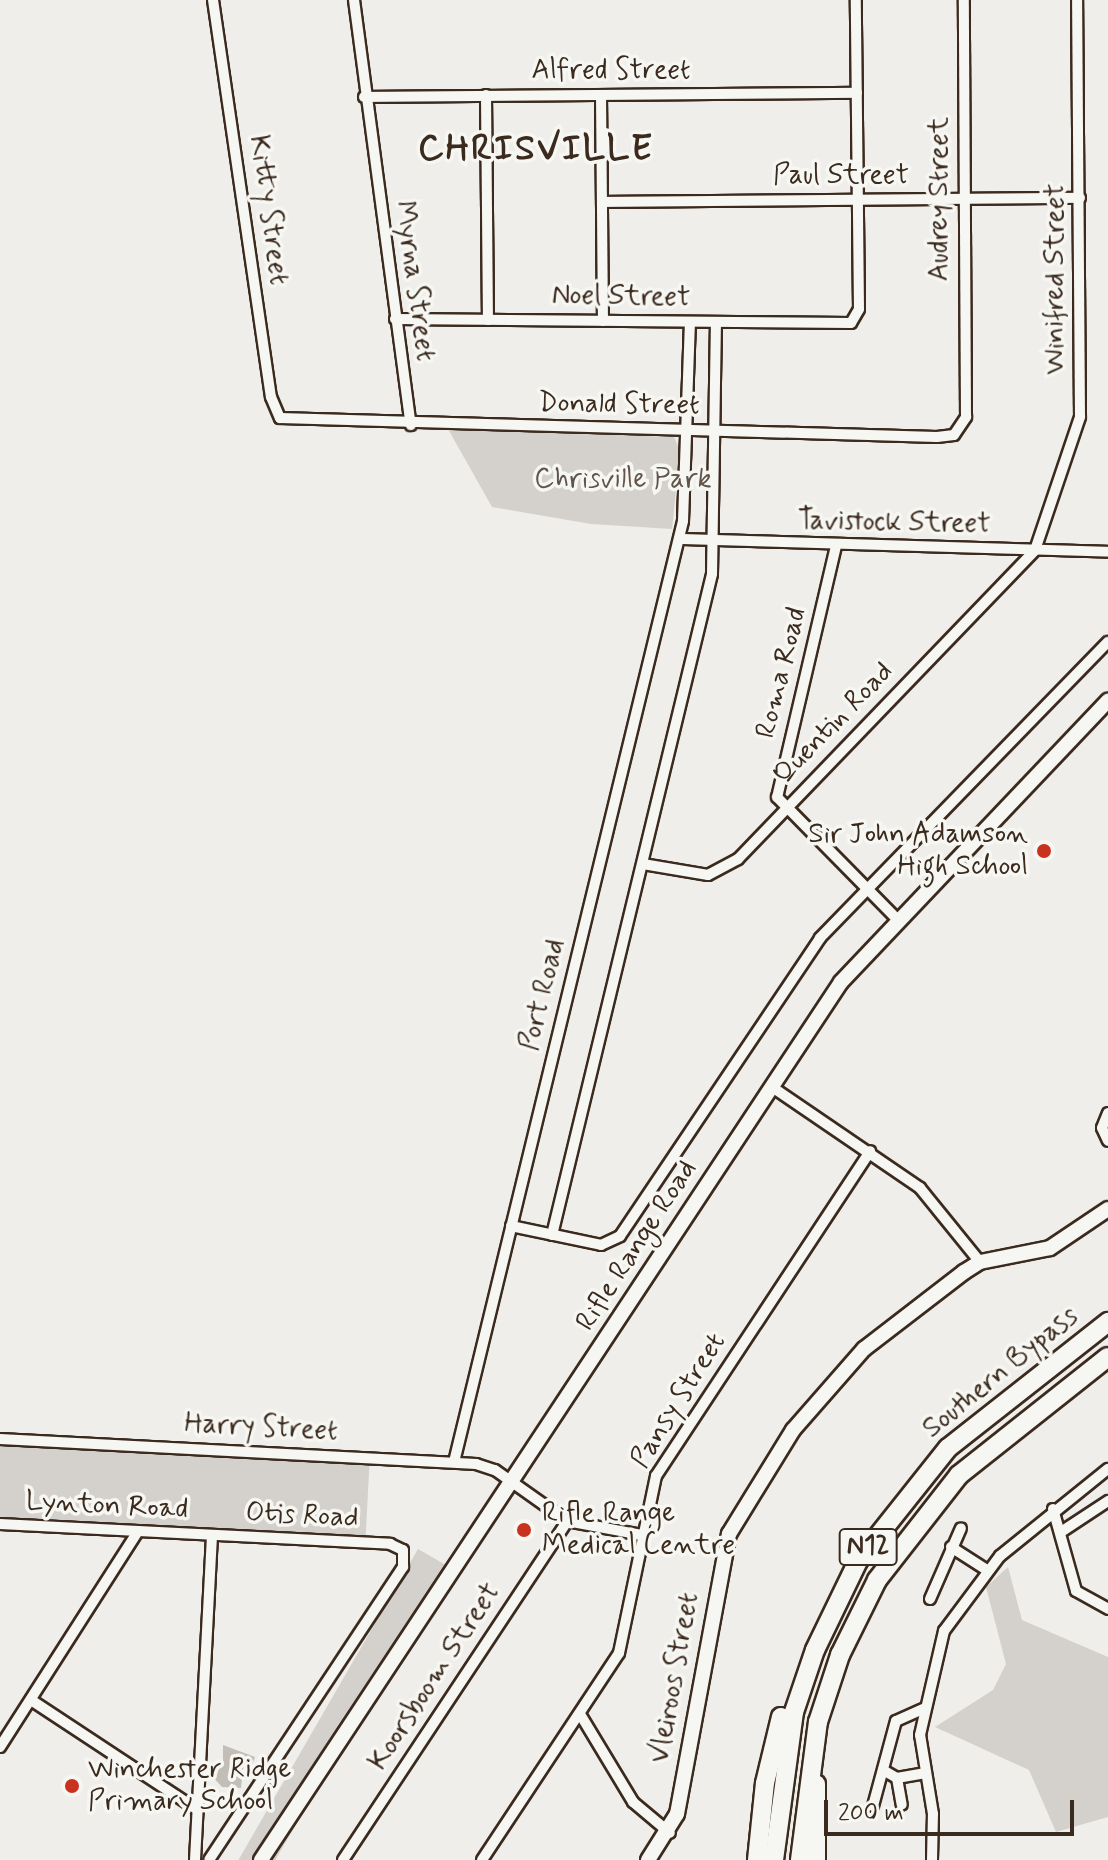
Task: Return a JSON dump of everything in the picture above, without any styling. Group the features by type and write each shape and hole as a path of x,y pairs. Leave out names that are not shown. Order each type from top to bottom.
{"highway":[{"name":"Southern Bypass","path":"774,1860 788,1738 815,1650 858,1561 927,1470 992,1409 1108,1322"},
{"name":"Southern Bypass","path":"800,1860 818,1722 850,1632 911,1529 993,1444 1108,1357"},
{"path":"757,1860 765,1783 782,1711 815,1650"},
{"path":"816,1860 818,1722"}],"main road":[{"name":"Rifle Range Road","path":"261,1860 850,970 896,918 1108,701"},
{"name":"Vleiroos Street","path":"648,1860 670,1833 737,1516 793,1430 851,1363 980,1262 1050,1248 1108,1209"}],"street":[{"name":"Kitty Street","path":"213,0 271,397 277,414 288,421"},
{"name":"Myrna Street","path":"354,0 364,97 411,425"},
{"path":"856,0 858,199"},
{"name":"Audrey Street","path":"948,436 966,417 962,199 964,0"},
{"name":"Winifred Street","path":"1035,550 1080,417 1077,0"},
{"name":"Alfred Street","path":"364,97 857,93"},
{"path":"486,95 488,320"},
{"path":"601,95 603,321"},
{"name":"Paul Street","path":"602,202 1080,198"},
{"name":"Noel Street","path":"395,319 845,326 859,309 858,199"},
{"name":"Port Road","path":"454,1462 679,539 688,432 690,323"},
{"path":"552,1235 701,624 714,541 716,323"},
{"name":"Donald Street","path":"288,421 948,436"},
{"name":"Tavistock Street","path":"679,539 1108,552"},
{"name":"Roma Road","path":"785,809 778,788 836,546"},
{"name":"Quentin Road","path":"643,864 719,873 785,809 1035,550"},
{"name":"Rifle Range Road","path":"511,1226 601,1245 620,1236 815,944 1108,642"},
{"path":"785,809 896,918"},
{"path":"772,1087 870,1151 928,1195 980,1262"},
{"path":"1106,1117 1108,1141"},
{"name":"Pansy Street","path":"482,1860 621,1647 656,1476 870,1151"},
{"name":"Harry Street","path":"0,1439 454,1462 492,1468 567,1521"},
{"path":"932,1860 923,1709 944,1631 987,1570 1053,1509 1108,1469"},
{"path":"1064,1530 1108,1501"},
{"path":"1053,1509 1064,1530 1076,1591 1093,1606 1108,1609"},
{"path":"567,1521 642,1535"},
{"name":"Koorsboom Street","path":"343,1860 567,1521"},
{"name":"Lynton Road","path":"0,1524 212,1536"},
{"path":"930,1599 961,1528"},
{"path":"0,1747 138,1531"},
{"path":"195,1860 212,1536"},
{"name":"Otis Road","path":"209,1860 403,1567 403,1550 390,1544 212,1536"},
{"path":"951,1547 987,1570"},
{"path":"31,1700 198,1810"},
{"path":"873,1806 899,1715 923,1709"},
{"path":"580,1714 633,1802 670,1833"},
{"path":"883,1770 897,1778 926,1773"},
{"path":"897,1778 902,1805"}],"green space":[{"name":"Chrisville Park","path":"448,429 674,437 680,451 672,529 591,524 492,507"},
{"path":"0,1444 369,1463 366,1537 0,1518"},
{"path":"418,1549 446,1565 275,1860 238,1860"},
{"path":"1008,1567 1022,1620 1108,1657 1108,1817 1056,1832 1029,1770 935,1727 993,1690 1006,1664 986,1587"}],"building":[{"path":"223,1745 255,1757 250,1770 243,1768 241,1788 222,1787 212,1776 223,1761"}],"place":[{"name":"Sir John Adamson High School","path":"1044,851"},
{"name":"Rifle Range Medical Centre","path":"524,1530"},
{"name":"Winchester Ridge Primary School","path":"72,1786"}],"district":[{"name":"CHRISVILLE","path":"536,150"}]}
